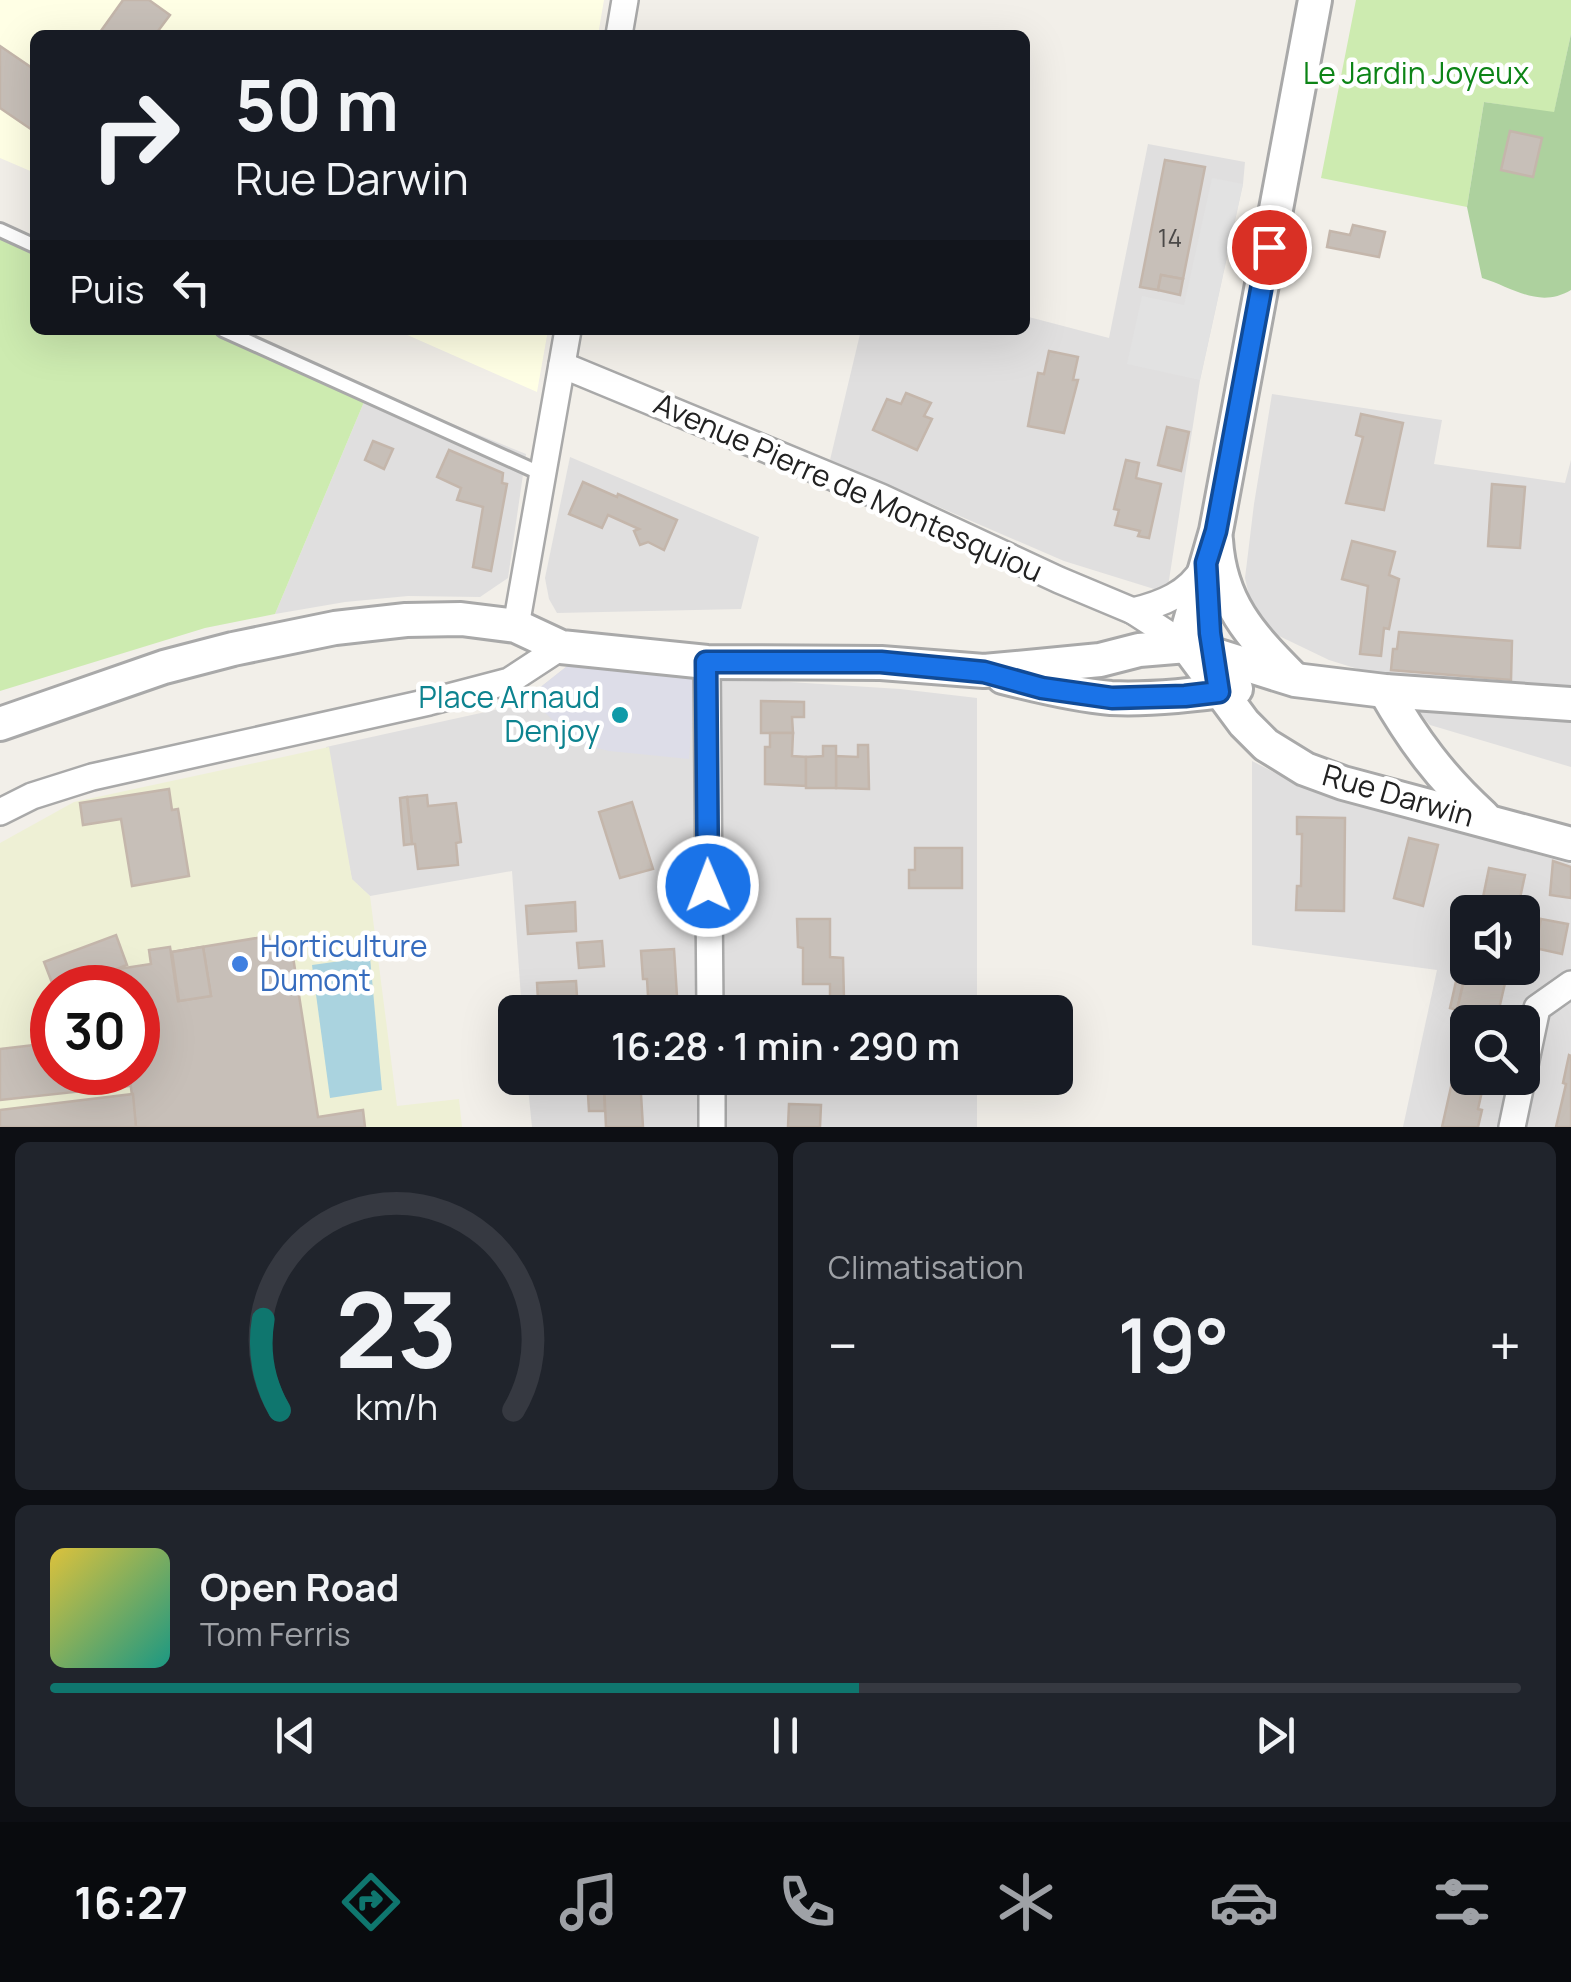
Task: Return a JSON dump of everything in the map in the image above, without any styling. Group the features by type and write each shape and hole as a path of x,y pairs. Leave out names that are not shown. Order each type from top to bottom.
{"street":[{"path":"620,30 625,0"},
{"path":"984,672 1100,660 1139,650 1200,651 1189,624 1216,531 1315,0"},
{"path":"516,626 567,335"},
{"name":"Avenue Pierre de Montesquiou","path":"562,365 881,497 1133,612 1200,651 1295,680 1384,691 1571,704"},
{"path":"1216,531 1218,561 1238,617 1256,642 1295,680"},
{"path":"1133,612 1181,592 1206,563"},
{"path":"0,724 164,667 233,649 335,628 406,620 461,619 516,626 561,646 706,662 881,662 984,672 1042,688 1112,698 1219,692"},
{"path":"0,812 32,796 92,777 509,681 561,646"},
{"name":"Rue Darwin","path":"1200,651 1219,692 1244,724 1266,745 1305,769 1343,783 1571,844"},
{"path":"706,662 710,995"},
{"name":"Avenue Pierre de Montesquiou","path":"1219,692 1295,680"},
{"name":"Rue Darwin","path":"1384,691 1451,788 1489,822"},
{"path":"1512,1127 1537,1008 1571,984"},
{"path":"712,1095 712,1127"}],"lane":[{"path":"0,230 30,244"},
{"path":"235,335 542,474"}],"shaded area":[{"path":"0,0 604,0 599,30 30,30 30,171 0,158"},
{"path":"1148,144 1245,162 1200,380 1167,593 1064,561 830,460 860,335 1030,335 1030,317 1109,338"},
{"path":"1212,178 1243,184 1200,380 1127,364 1142,296 1184,305"},
{"path":"407,335 547,335 537,392"},
{"path":"369,390 526,454 508,578 480,597 408,596 275,614"},
{"path":"1272,394 1442,420 1434,464 1565,483 1571,460 1571,767 1430,725 1390,679 1329,660 1277,635 1263,623 1251,604 1245,578"},
{"path":"570,457 759,537 741,609 557,613 549,599 545,578"},
{"path":"571,663 977,698 977,995 521,995 512,871 370,896 352,880 326,747 499,709 528,697"},
{"name":"Place Arnaud Denjoy","path":"571,663 696,676 689,759 609,751 586,745 567,733 528,697"},
{"path":"329,747 352,879 370,896 397,1106 459,1099 462,1127 0,1127 0,843 74,802"},
{"path":"1252,761 1306,789 1571,864 1571,1127 1403,1127 1437,970 1252,945"},
{"path":"529,1095 977,1095 977,1127 532,1127"}],"green space":[{"name":"Le Jardin Joyeux","path":"1356,0 1571,0 1571,34 1554,113 1484,102 1467,207 1321,178"},
{"path":"1571,34 1571,290 1548,298 1537,297 1482,278 1467,207 1484,102 1554,112"},
{"path":"0,223 30,237 30,335 247,335 369,390 275,614 205,628 0,691"}],"water":[{"path":"370,957 382,1090 330,1098 312,965"}],"building":[{"path":"123,0 149,0 170,15 159,30 102,30"},
{"path":"0,46 30,67 30,129 0,108"},
{"path":"1510,131 1542,138 1533,177 1501,170"},
{"path":"1165,160 1205,167 1183,279 1161,275 1158,290 1140,287"},
{"path":"1353,225 1385,232 1379,257 1327,247 1330,231 1350,235"},
{"path":"1161,275 1183,279 1180,295 1158,290"},
{"path":"1049,351 1078,357 1073,380 1078,380 1064,433 1028,426 1038,373 1044,374"},
{"path":"906,393 931,403 924,416 932,419 917,450 873,430 887,399 901,404"},
{"path":"1361,414 1403,423 1384,510 1346,503 1363,437 1356,435"},
{"path":"1167,427 1189,432 1181,471 1158,465"},
{"path":"373,441 393,449 384,469 365,460"},
{"path":"449,450 503,473 502,483 507,484 491,571 473,567 483,507 457,500 461,488 437,477"},
{"path":"1126,460 1139,463 1136,478 1161,484 1149,538 1138,536 1140,531 1115,525 1119,510 1114,509"},
{"path":"583,482 677,520 664,550 648,542 640,545 634,531 639,529 608,515 602,528 569,514"},
{"path":"1492,484 1525,487 1520,548 1488,546"},
{"path":"1352,541 1395,552 1389,575 1399,579 1389,629 1384,628 1381,656 1360,654 1368,586 1342,579"},
{"path":"1399,632 1512,641 1511,680 1391,670"},
{"path":"761,701 804,702 804,717 792,717 793,733 761,733"},
{"path":"770,733 793,733 792,756 806,757 806,786 765,784 765,747 770,747"},
{"path":"858,745 868,745 869,789 836,788 836,756 858,757"},
{"path":"823,746 836,746 836,788 806,788 806,757 823,756"},
{"path":"169,789 172,810 178,809 189,876 132,886 121,819 83,825 80,803"},
{"path":"427,795 428,806 456,803 461,842 456,843 458,865 418,869 407,797"},
{"path":"407,797 412,844 404,845 400,798"},
{"path":"632,802 653,869 620,878 599,812"},
{"path":"1297,817 1345,818 1344,911 1296,910 1297,886 1301,886 1302,834 1297,834"},
{"path":"1409,838 1438,845 1423,906 1394,898"},
{"path":"915,848 962,848 962,888 909,888 909,870 915,870"},
{"path":"1553,861 1571,867 1571,898 1550,895"},
{"path":"1489,868 1525,875 1521,895 1483,895"},
{"path":"575,902 576,931 528,934 526,906"},
{"path":"797,919 830,919 830,957 843,958 844,995 830,995 830,984 803,984 803,948 798,947"},
{"path":"1541,919 1568,924 1562,954 1540,949"},
{"path":"116,935 127,965 45,965 44,962"},
{"path":"269,936 271,947 291,944 318,1117 363,1110 365,1127 136,1127 132,1095 160,1095 160,965 144,965 151,964 149,950 170,947 178,1001 211,996 203,947 171,952"},
{"path":"602,941 604,966 579,968 577,943"},
{"path":"203,947 211,996 179,1001 172,952"},
{"path":"674,949 677,995 648,995 641,951"},
{"path":"576,981 577,995 538,995 537,983"},
{"path":"1455,985 1463,985 1458,1005 1451,1005"},
{"path":"1463,985 1505,985 1500,1005 1458,1005"},
{"path":"30,1046 30,1095 46,1095 0,1100 0,1049"},
{"path":"1569,1055 1571,1127 1556,1127 1566,1084 1563,1083"},
{"path":"1450,1091 1450,1095 1481,1095 1478,1127 1442,1127"},
{"path":"133,1095 136,1127 0,1127 0,1110"},
{"path":"588,1095 604,1095 605,1111 589,1111"},
{"path":"605,1095 641,1095 643,1127 606,1127"},
{"path":"789,1104 821,1105 820,1127 788,1127"}],"place":[{"name":"Place Arnaud Denjoy","path":"620,715"},
{"name":"Horticulture Dumont","path":"240,964"}],"route":[{"path":"708,886 706,662 881,662 984,672 1042,688 1112,698 1219,692 1210,633 1206,563 1216,531 1269,247"}]}
